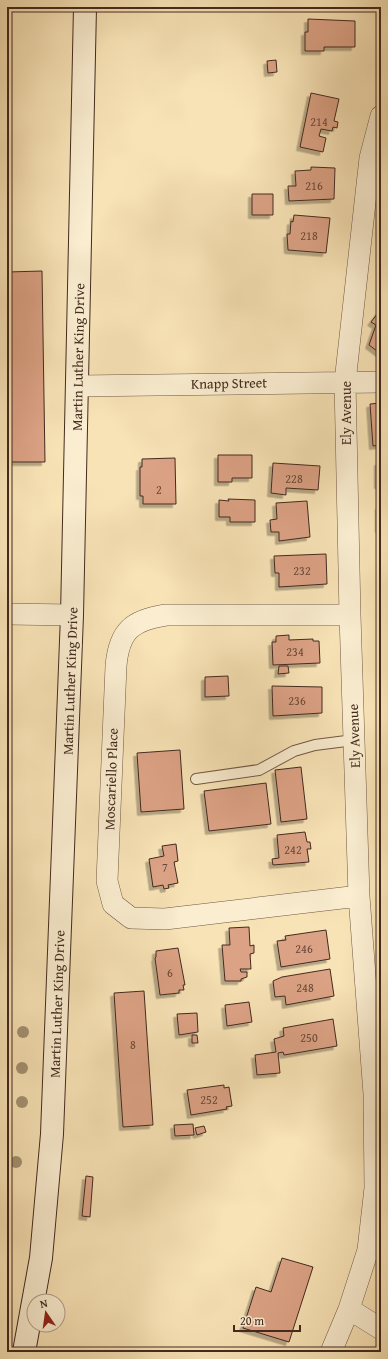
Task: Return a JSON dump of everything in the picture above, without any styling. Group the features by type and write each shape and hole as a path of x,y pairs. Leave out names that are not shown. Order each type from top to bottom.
{"main road":[{"name":"Martin Luther King Drive","path":"24,1352 41,1258 52,1134 72,615 85,7"}],"street":[{"name":"Ely Avenue","path":"331,1352 349,1309 368,1250 378,1188 374,1094 359,896 350,615 345,382 370,158 381,116"},
{"name":"Knapp Street","path":"77,386 381,382"},
{"path":"7,614 72,615"},
{"name":"Moscariello Place","path":"350,615 166,615 151,617 128,628 117,650 107,881 113,904 131,918 165,919 359,896"},
{"path":"349,1309 381,1329"}],"lane":[{"path":"196,779 259,770 294,751 315,745 354,740"}],"building":[{"path":"308,19 355,21 355,47 324,47 324,51 305,51 305,32 308,32"},
{"path":"276,60 277,72 268,73 267,61"},
{"path":"311,93 339,99 334,121 338,122 337,128 333,127 332,131 321,129 319,136 326,138 323,152 300,147"},
{"path":"311,167 335,168 334,199 289,201 288,186 296,186 295,171 311,170"},
{"path":"252,194 273,194 273,215 252,215"},
{"path":"294,215 330,218 326,253 288,250 287,234 290,234 291,221 293,222"},
{"path":"42,271 45,462 7,462 7,272"},
{"path":"381,309 381,354 369,345 376,325 371,322"},
{"path":"381,403 381,445 373,446 370,404"},
{"path":"218,455 252,455 252,478 232,478 232,482 218,482"},
{"path":"175,458 176,504 143,504 143,496 140,496 140,467 142,467 142,459"},
{"path":"378,462 381,462 381,487 378,485"},
{"path":"273,463 320,466 318,490 286,488 286,495 271,493"},
{"path":"228,499 255,500 255,522 230,522 230,517 219,517 219,500 229,501"},
{"path":"307,501 310,537 279,541 279,532 271,532 270,520 277,519 276,503"},
{"path":"379,506 381,506 381,529 379,529"},
{"path":"326,554 327,584 279,587 279,573 275,573 274,556"},
{"path":"289,635 289,640 313,639 313,641 319,641 320,663 273,665 272,642 276,642 276,636"},
{"path":"279,666 288,666 289,673 278,674"},
{"path":"228,676 229,696 205,697 205,677"},
{"path":"272,686 322,687 322,713 273,716"},
{"path":"180,750 184,809 141,812 137,753"},
{"path":"301,767 307,819 281,822 275,770"},
{"path":"266,783 271,824 209,831 204,791"},
{"path":"305,832 307,842 310,842 311,849 307,849 309,862 273,865 272,859 279,858 277,835"},
{"path":"176,844 178,861 174,862 178,883 168,885 169,888 164,889 163,885 153,887 149,859 164,856 162,846"},
{"path":"249,927 250,946 254,945 254,953 250,954 251,969 240,969 241,972 247,972 247,977 241,979 241,981 225,981 222,945 230,945 229,928"},
{"path":"326,930 330,959 281,967 277,941 286,940 285,936"},
{"path":"178,948 185,985 183,985 184,990 179,990 179,993 160,995 155,958 156,951"},
{"path":"330,969 334,996 286,1005 285,996 275,997 273,981 282,977"},
{"path":"144,991 153,1125 123,1127 114,993"},
{"path":"249,1002 252,1022 227,1026 225,1005"},
{"path":"197,1013 198,1032 179,1035 177,1014"},
{"path":"333,1019 337,1046 284,1055 283,1052 278,1053 280,1073 257,1075 255,1055 276,1052 274,1039 284,1036 283,1028"},
{"path":"192,1035 197,1035 198,1043 192,1043"},
{"path":"224,1085 224,1088 229,1087 232,1106 226,1107 227,1109 191,1115 187,1090"},
{"path":"193,1124 194,1135 175,1136 174,1125"},
{"path":"204,1126 206,1132 197,1135 195,1128"},
{"path":"86,1176 93,1177 90,1217 82,1216"},
{"path":"282,1258 313,1267 289,1342 243,1328 256,1287 271,1292"}]}
